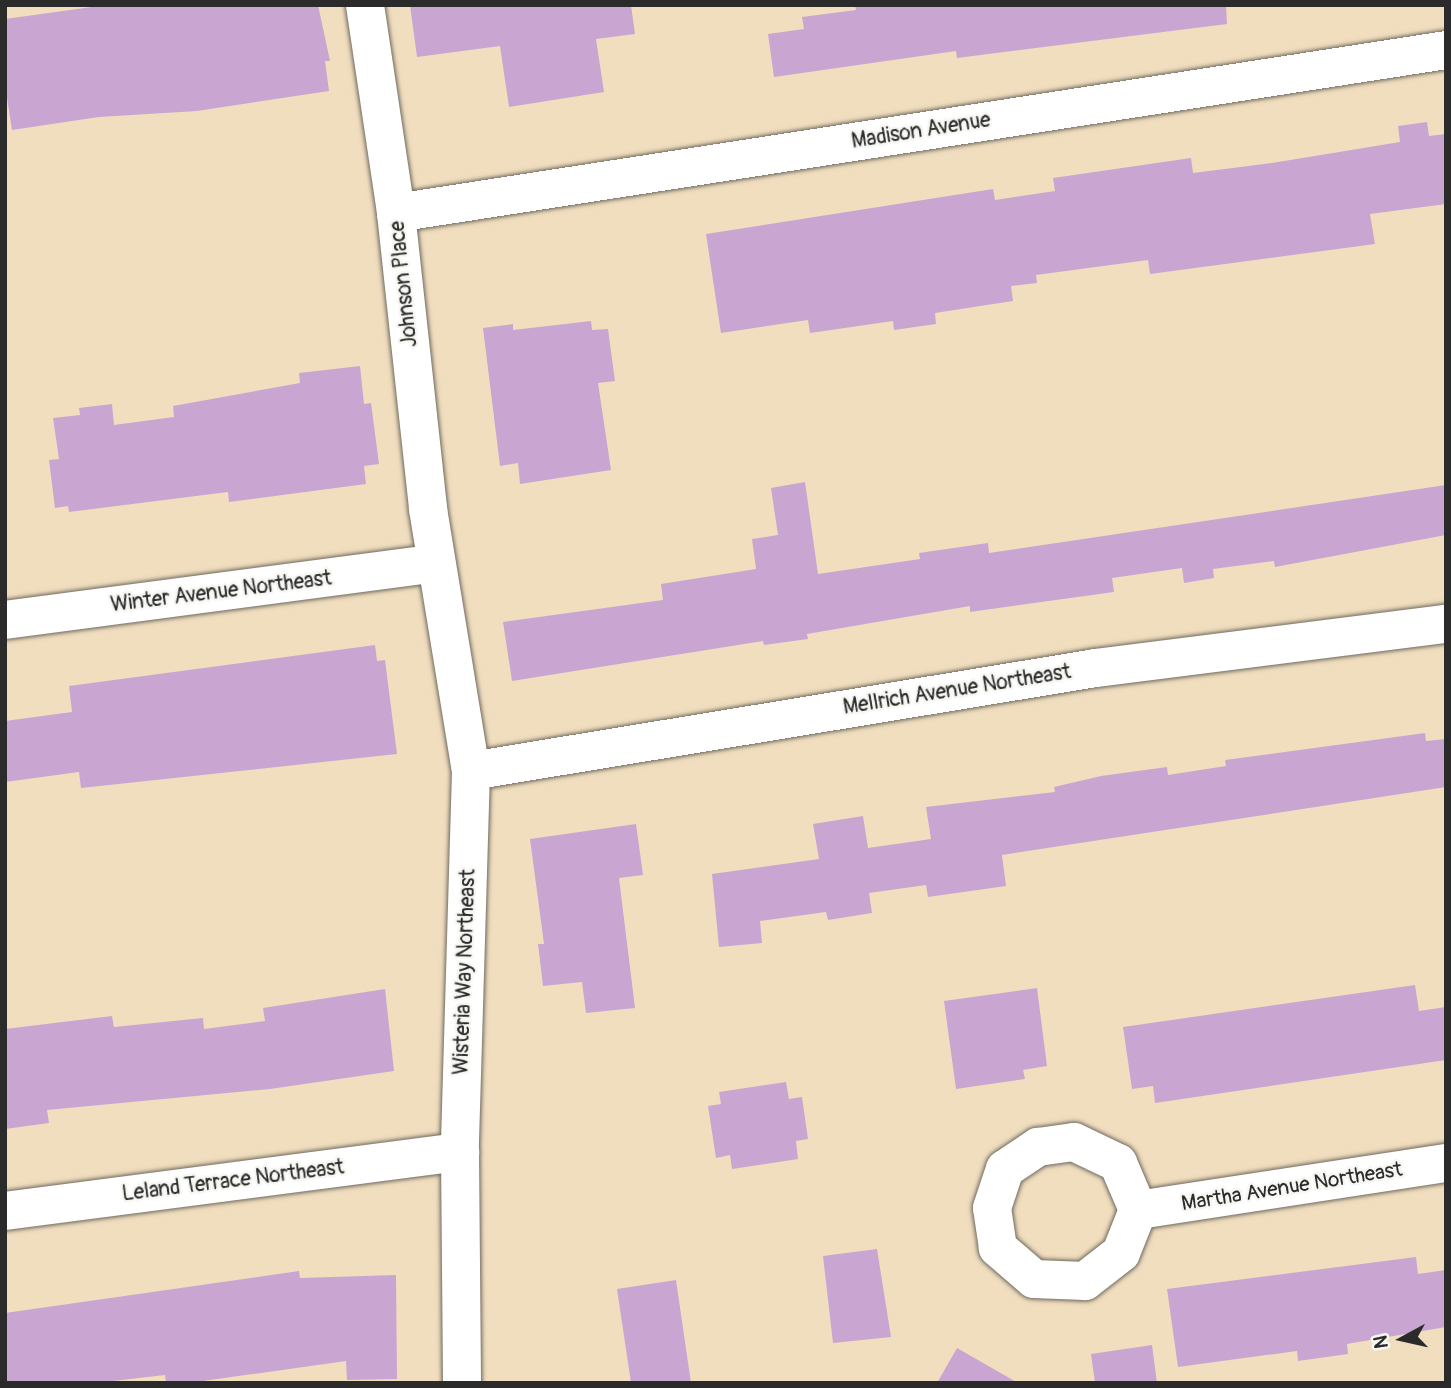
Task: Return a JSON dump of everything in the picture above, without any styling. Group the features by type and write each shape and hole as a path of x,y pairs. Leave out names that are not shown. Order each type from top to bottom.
{"street":[{"name":"Johnson Place","path":"365,5 396,213 436,564"},
{"name":"Madison Avenue","path":"396,213 1446,50"},
{"name":"Winter Avenue Northeast","path":"5,620 436,564"},
{"name":"Wisteria Way Northeast","path":"436,564 471,771 460,1152 462,1383"},
{"name":"Mellrich Avenue Northeast","path":"471,771 1096,668 1446,624"},
{"name":"Leland Terrace Northeast","path":"5,1211 460,1152"},
{"name":"Martha Avenue Northeast","path":"1138,1210 1446,1163"}],"building":[{"path":"106,5 318,5 330,61 325,61 329,91 197,111 99,117 12,130 5,85 5,19"},
{"path":"410,5 631,5 635,34 596,39 604,92 509,107 500,46 417,57"},
{"path":"855,5 1226,5 1227,24 957,58 956,51 774,77 768,34 804,29 802,17 856,10"},
{"path":"1427,122 1429,136 1446,134 1446,204 1370,214 1375,244 1150,274 1148,260 1036,275 1037,283 1011,286 1013,301 935,313 936,324 894,330 893,321 810,333 808,320 721,333 706,234 993,189 995,200 1055,191 1053,178 1191,158 1193,173 1272,163 1400,142 1398,126"},
{"path":"591,321 592,330 608,329 615,381 598,383 611,470 520,484 518,463 500,466 483,328 513,324 513,330"},
{"path":"360,366 364,404 371,403 379,464 364,466 366,484 229,502 228,492 69,512 68,506 55,508 49,460 59,459 53,418 80,415 79,408 112,404 114,425 174,417 173,406 300,383 299,373"},
{"path":"805,482 818,574 920,559 919,553 988,543 989,553 1446,485 1446,535 1275,567 1274,561 1213,569 1214,578 1184,583 1182,568 1112,578 1114,592 970,612 970,606 807,634 808,639 764,645 763,641 512,681 503,622 663,600 661,584 756,569 752,539 778,535 771,488"},
{"path":"375,645 377,661 385,660 397,754 81,788 79,772 5,782 5,721 72,712 69,686"},
{"path":"1425,733 1426,741 1446,739 1446,787 1002,855 1006,886 928,897 926,885 869,893 872,913 828,920 826,912 760,921 762,943 719,947 712,874 819,859 813,824 863,816 868,848 931,839 926,807 1055,792 1054,787 1101,776 1167,767 1168,775 1226,766 1225,760"},
{"path":"636,824 643,875 619,878 635,1008 586,1013 582,982 543,986 538,944 544,944 530,839"},
{"path":"1415,985 1419,1011 1446,1007 1446,1060 1155,1103 1153,1086 1132,1089 1123,1027"},
{"path":"1037,988 1047,1066 1023,1070 1025,1079 956,1089 944,1001"},
{"path":"385,989 394,1071 270,1089 47,1110 49,1123 5,1129 5,1029 112,1016 114,1027 203,1018 204,1029 265,1021 263,1008"},
{"path":"786,1082 789,1099 802,1097 808,1139 796,1141 798,1159 732,1169 730,1155 716,1158 708,1106 721,1104 719,1092"},
{"path":"877,1249 891,1337 833,1343 823,1256"},
{"path":"1416,1257 1418,1274 1446,1270 1446,1327 1347,1344 1348,1354 1298,1361 1297,1351 1178,1367 1167,1289"},
{"path":"299,1271 300,1278 396,1275 397,1379 347,1380 346,1361 189,1383 166,1383 165,1375 96,1383 5,1383 5,1313"},
{"path":"676,1280 691,1383 631,1383 617,1289"},
{"path":"1152,1345 1157,1383 1095,1383 1091,1354"},
{"path":"957,1348 1018,1383 937,1383"}]}
